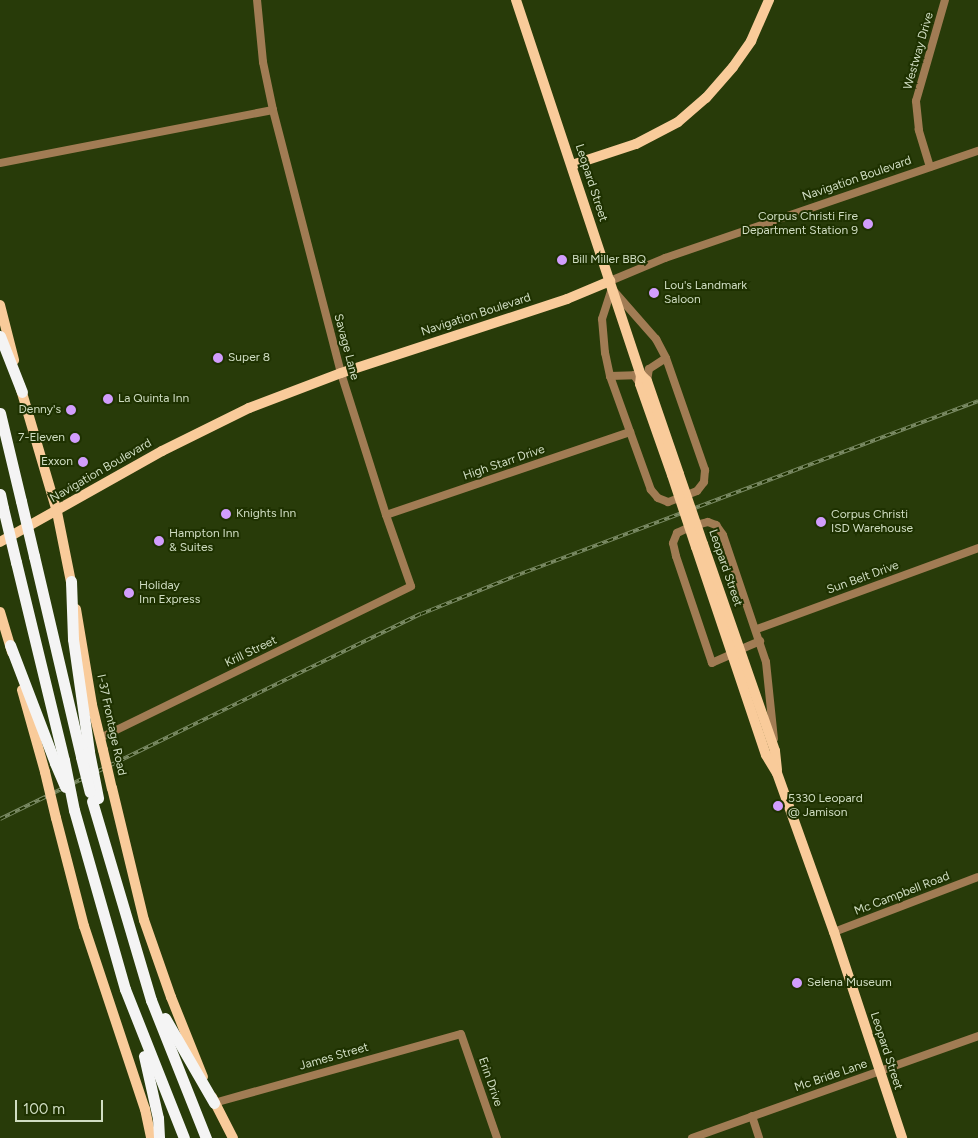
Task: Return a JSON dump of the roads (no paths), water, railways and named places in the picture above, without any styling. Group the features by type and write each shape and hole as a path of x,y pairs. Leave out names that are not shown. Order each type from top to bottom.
{"highway":[{"path":"0,336 22,392"},
{"path":"0,413 34,556 85,754 106,850 151,1000 206,1138"},
{"path":"0,494 59,761 125,989 184,1138"},
{"path":"71,581 73,640 85,754"},
{"path":"10,645 59,761"},
{"path":"128,925 165,1018 214,1103"},
{"path":"138,1024 158,1118 159,1138"}],"main road":[{"name":"Leopard Street","path":"516,0 700,546 766,755 777,773 834,932 902,1138"},
{"path":"572,165 636,144 678,122 706,98 732,67 750,41 769,0"},
{"name":"Navigation Boulevard","path":"0,542 57,512 162,451 224,420 341,373 611,285"},
{"name":"I-37 Frontage Road","path":"0,305 22,392 57,512 100,738 144,920 171,997 214,1103 233,1138"},
{"path":"0,612 45,772 84,926 145,1109 151,1138"},
{"name":"Leopard Street","path":"735,652 775,751 777,773"}],"street":[{"name":"Savage Lane","path":"257,0 263,62 273,110 341,373 386,515 411,586"},
{"name":"Westway Drive","path":"930,167 919,130 916,101 945,0"},
{"path":"0,163 273,110"},
{"name":"Navigation Boulevard","path":"611,285 665,258 978,151"},
{"path":"611,285 656,339 666,358 705,470 704,482 697,491 668,502 658,498 651,490 610,376 605,353 602,319 611,285"},
{"path":"610,376 634,375 643,380 649,369 666,358"},
{"name":"High Starr Drive","path":"386,515 630,432"},
{"path":"760,642 712,663 676,556 673,543 678,533 692,526 708,522 716,525 723,535 757,629 770,682 775,751"},
{"name":"Sun Belt Drive","path":"757,629 978,548"},
{"name":"Krill Street","path":"100,738 411,586"},
{"name":"Mc Campbell Road","path":"834,932 978,877"},
{"name":"James Street","path":"214,1103 461,1034"},
{"name":"Erin Drive","path":"461,1034 497,1138"},
{"name":"Mc Bride Lane","path":"692,1138 978,1036"},
{"path":"752,1116 760,1138"}],"railway":[{"path":"0,819 421,614 515,576 978,401"}],"place":[{"name":"Corpus Christi Fire Department Station 9","path":"868,224"},
{"name":"Bill Miller BBQ","path":"562,260"},
{"name":"Lou's Landmark Saloon","path":"654,293"},
{"name":"Super 8","path":"218,358"},
{"name":"La Quinta Inn","path":"108,399"},
{"name":"Denny's","path":"71,410"},
{"name":"7-Eleven","path":"75,438"},
{"name":"Exxon","path":"83,462"},
{"name":"Knights Inn","path":"226,514"},
{"name":"Corpus Christi ISD Warehouse","path":"821,522"},
{"name":"Hampton Inn & Suites","path":"159,541"},
{"name":"Holiday Inn Express","path":"129,593"},
{"name":"5330 Leopard @ Jamison","path":"778,806"},
{"name":"Selena Museum","path":"797,983"}]}
